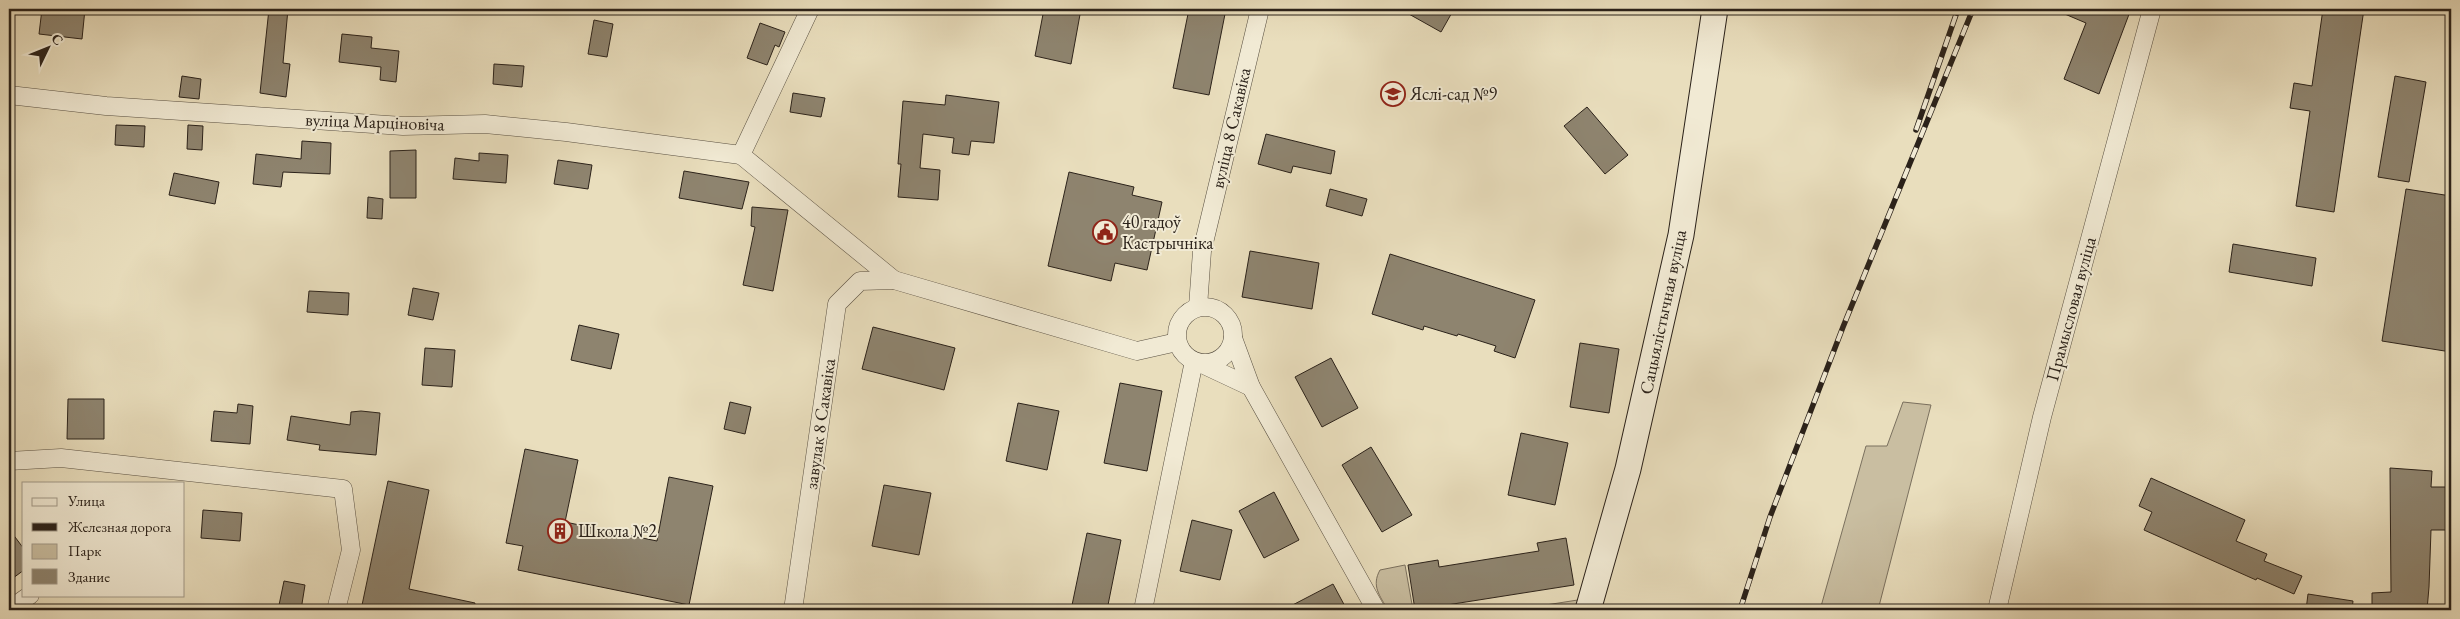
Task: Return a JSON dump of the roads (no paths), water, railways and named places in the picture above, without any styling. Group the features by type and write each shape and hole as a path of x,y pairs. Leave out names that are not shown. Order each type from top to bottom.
{"street":[{"path":"810,9 741,155 894,280 1136,351 1177,342"},
{"name":"вуліца 8 Сакавіка","path":"1198,307 1202,250 1260,9"},
{"name":"Сацыялістычная вуліца","path":"1588,610 1628,469 1681,235 1715,9"},
{"name":"Прамысловая вуліца","path":"1997,610 2042,417 2152,9"},
{"name":"вуліца Марціновіча","path":"9,95 106,106 403,126 485,124 566,132 741,155"},
{"name":"завулак 8 Сакавіка","path":"793,610 837,304 860,281 894,280"},
{"path":"1251,387 1198,362 1180,350 1177,342 1178,324 1190,311 1198,307 1216,309 1229,320 1233,338 1251,387 1376,610"},
{"path":"1198,362 1220,360 1231,346 1233,338"},
{"path":"1142,610 1198,362"},
{"path":"9,461 61,458 188,470 343,489 351,550 336,610"},
{"path":"173,482 188,470"},
{"path":"9,610 29,596"}],"railway":[{"path":"1916,130 1958,9"},
{"path":"1740,610 1770,517 1843,327 1973,9"}],"place":[{"name":"Яслі-сад №9","path":"1393,94"},
{"name":"40 гадоў Кастрычніка","path":"1105,232"},
{"name":"Школа №2","path":"560,531"}]}
